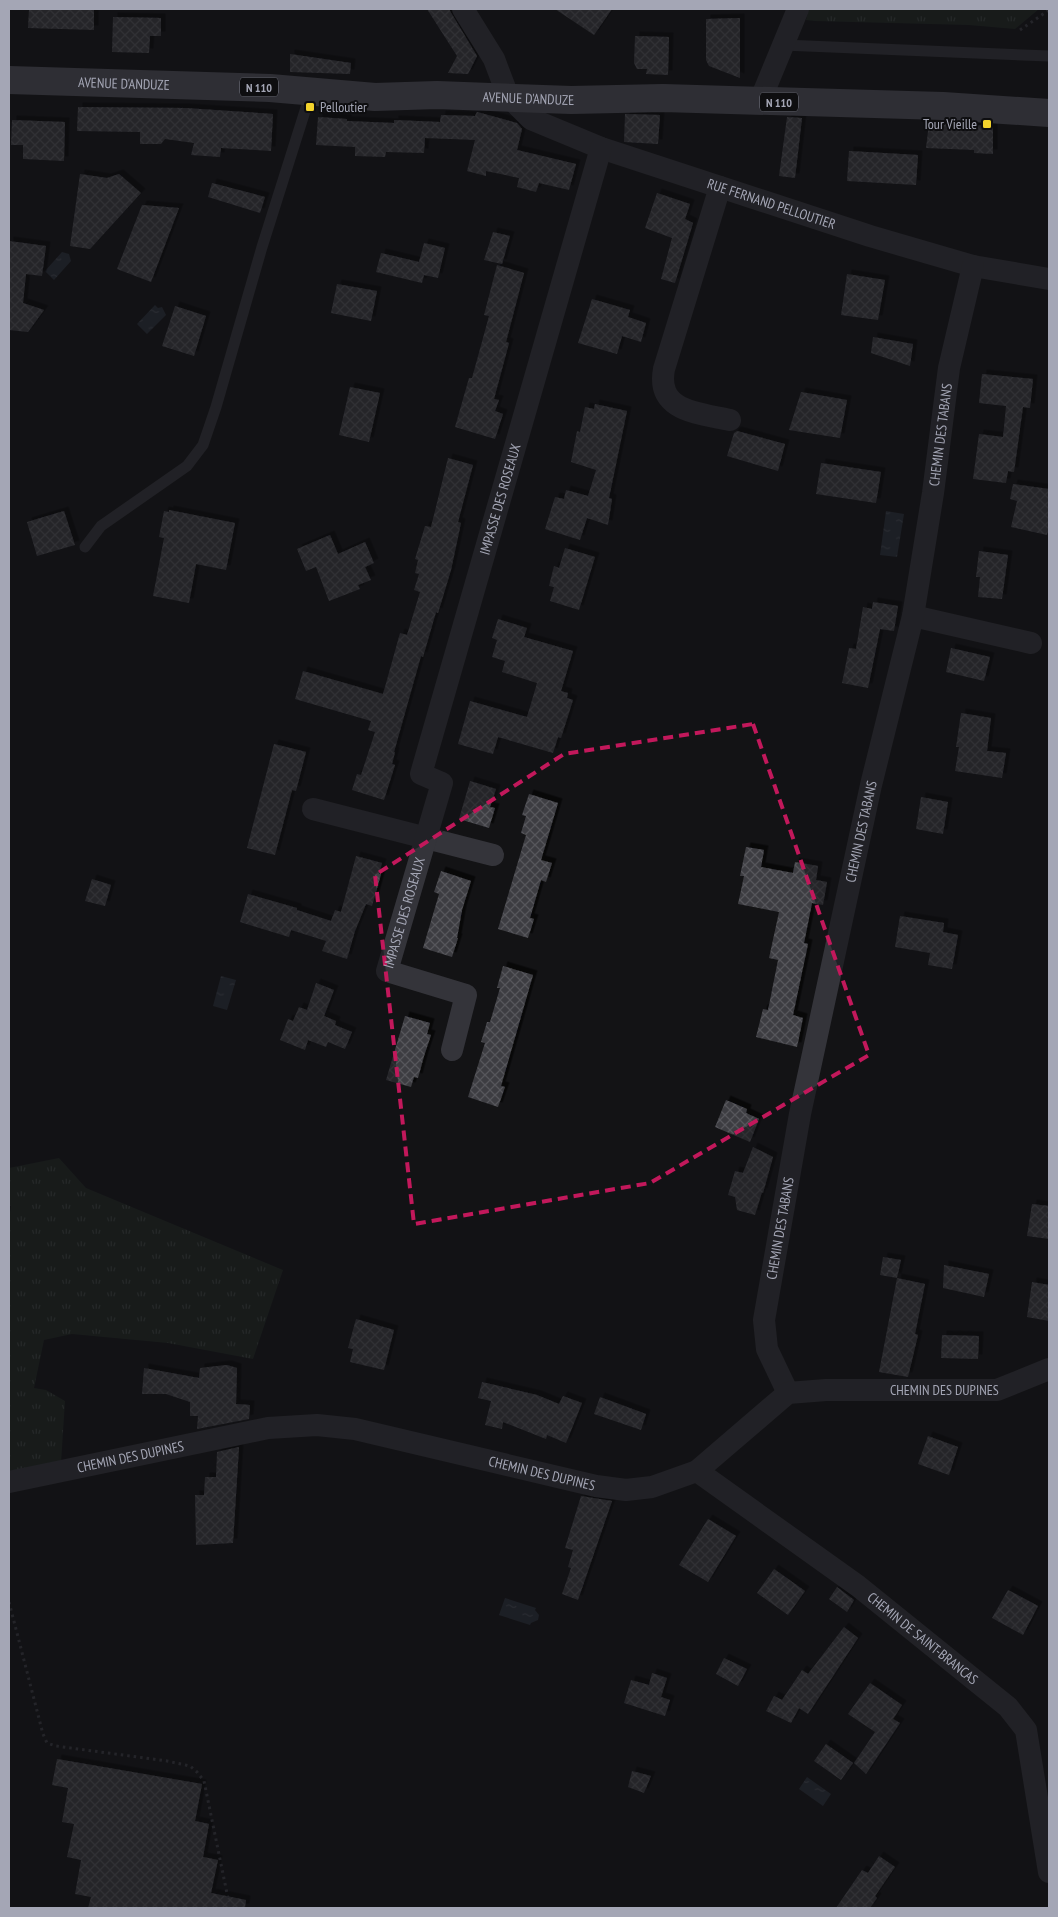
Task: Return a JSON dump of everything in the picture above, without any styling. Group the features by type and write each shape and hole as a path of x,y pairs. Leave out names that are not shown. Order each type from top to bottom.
{"main road":[{"name":"AVENUE D'ANDUZE","path":"9,80 312,90 375,97 437,95 508,96 571,100 663,98 943,106 1049,113"}],"street":[{"path":"463,9 494,59 508,96"},
{"path":"760,101 798,9"},
{"name":"RUE FERNAND PELLOUTIER","path":"508,96 531,119 601,148 870,236 974,266 1049,279"},
{"name":"IMPASSE DES ROSEAUX","path":"452,1050 466,995 387,971 442,783 421,774 601,148"},
{"path":"720,187 664,369 662,381 665,395 674,404 688,410 730,420"},
{"name":"CHEMIN DES TABANS","path":"788,1393 767,1349 764,1320 800,1114 871,785 913,616 933,493 949,368 974,266"},
{"path":"913,616 1031,643"},
{"name":"IMPASSE DES ROSEAUX","path":"313,809 493,855"},
{"name":"CHEMIN DES DUPINES","path":"9,1482 268,1428 317,1425 354,1429 596,1486 626,1490 652,1487 697,1471 788,1393 826,1390 997,1390 1049,1369"},
{"name":"CHEMIN DE SAINT-BRANCAS","path":"697,1471 858,1586 1008,1707 1026,1730 1046,1830 1049,1872"}],"lane":[{"path":"783,45 1049,56"},
{"path":"85,547 102,526 187,466 203,445 216,407 262,247 312,90"}],"path":[{"path":"1020,30 1049,10"},
{"path":"9,1602 43,1734 47,1743 56,1746 167,1761 190,1766 204,1781 230,1908"}],"highlighted area":[{"path":"753,724 869,1055 650,1183 414,1224 375,875 564,754"}],"green space":[{"path":"809,9 1039,9 1015,29 969,25 806,20"},
{"path":"59,1158 86,1188 283,1270 253,1359 168,1343 72,1334 44,1340 34,1388 46,1390 65,1401 61,1463 9,1473 9,1219 11,1206 9,1205 9,1168"}],"water":[{"path":"62,252 69,254 71,261 54,280 45,271"},
{"path":"155,305 158,308 162,307 166,315 147,334 137,324"},
{"path":"886,511 904,514 897,557 880,555"},
{"path":"221,976 236,980 227,1010 213,1006"},
{"path":"505,1598 536,1608 535,1610 539,1615 538,1620 530,1625 499,1615"},
{"path":"807,1777 831,1794 823,1806 799,1789"}],"building":[{"path":"29,9 94,9 94,30 28,28"},
{"path":"427,9 449,9 477,56 468,74 448,73 457,56"},
{"path":"555,9 612,9 594,35"},
{"path":"113,17 161,18 161,36 150,36 149,53 112,52"},
{"path":"740,18 740,78 709,66 706,60 706,19"},
{"path":"635,36 669,37 668,75 646,74 647,69 637,69 634,63"},
{"path":"290,54 351,63 350,74 290,72"},
{"path":"78,107 185,108 273,114 271,151 221,148 220,157 191,155 194,143 165,139 161,144 140,144 140,132 77,131"},
{"path":"477,112 517,123 522,129 517,150 576,164 569,190 539,183 536,192 517,187 519,178 486,171 486,176 467,171 475,140 425,138 424,153 386,152 385,157 355,156 355,147 316,145 318,117 347,119 347,121 394,123 394,120 440,122 441,115 475,116"},
{"path":"625,114 660,115 658,144 624,142"},
{"path":"787,117 802,118 795,178 779,176"},
{"path":"12,120 65,122 64,161 23,159 23,145 11,145"},
{"path":"929,123 993,126 993,154 974,153 974,150 926,148"},
{"path":"849,151 918,155 916,185 847,181"},
{"path":"80,174 107,178 119,174 141,193 90,249 70,246"},
{"path":"212,183 265,197 260,213 208,197"},
{"path":"657,193 690,204 685,219 693,223 675,283 661,279 672,238 645,228"},
{"path":"142,205 179,208 151,282 117,269"},
{"path":"493,232 510,236 502,264 484,260"},
{"path":"9,241 46,246 42,276 26,274 23,303 44,310 28,332 9,330"},
{"path":"424,243 445,248 438,278 424,275 422,283 376,272 381,253 419,262"},
{"path":"497,265 524,273 506,342 509,343 494,399 499,400 495,411 503,414 495,439 455,427 469,378 472,378 489,316 484,315"},
{"path":"847,274 885,280 878,320 841,315"},
{"path":"337,284 377,291 371,321 331,313"},
{"path":"592,299 630,310 628,317 646,323 641,342 622,336 617,354 578,343"},
{"path":"175,306 206,316 194,356 162,346"},
{"path":"873,337 913,344 910,366 871,353"},
{"path":"982,374 1033,379 1030,408 1023,407 1014,472 1008,471 1006,483 973,479 979,434 1003,437 1006,406 979,403"},
{"path":"350,387 380,393 369,442 339,435"},
{"path":"801,392 847,400 840,438 789,430"},
{"path":"595,404 627,411 609,498 612,499 608,525 587,518 580,540 545,529 555,497 564,499 566,490 588,496 596,470 571,462 577,431 580,432 585,407 594,409"},
{"path":"737,431 785,444 778,471 727,456 734,433"},
{"path":"448,458 473,465 458,522 461,523 451,570 423,657 421,656 394,752 392,764 395,765 384,800 352,790 357,774 361,775 375,732 368,730 371,721 295,699 303,671 383,694 400,633 407,635 420,592 414,590 419,574 415,573 418,560 415,559 425,526 431,527"},
{"path":"821,463 881,472 876,503 816,494"},
{"path":"1013,484 1049,489 1049,527 1047,535 1011,527 1017,501 1010,499"},
{"path":"169,510 235,523 226,570 196,564 189,603 153,596 164,538 159,537 164,511 169,512"},
{"path":"64,511 75,545 37,556 27,522"},
{"path":"330,535 338,554 365,542 374,563 365,567 371,580 358,585 360,589 329,601 316,567 306,571 297,549"},
{"path":"565,548 595,557 579,610 550,601 554,587 549,586 554,566 559,568"},
{"path":"979,551 1008,555 1002,599 978,597 980,577 976,577"},
{"path":"873,602 898,606 894,631 880,629 868,688 842,683 849,648 856,649 863,607 872,609"},
{"path":"498,619 527,628 524,637 573,651 561,691 568,693 567,698 573,700 561,738 558,737 553,753 498,737 493,754 458,744 470,701 527,717 537,683 502,672 505,661 492,657 497,640 492,638"},
{"path":"951,648 990,657 984,681 946,672"},
{"path":"961,713 991,718 987,751 1006,753 1002,778 955,771 959,747 956,747"},
{"path":"274,744 306,752 296,791 292,790 275,855 247,848"},
{"path":"470,781 496,789 490,807 495,808 489,828 459,819"},
{"path":"529,794 558,803 541,860 552,863 546,882 541,880 530,918 534,919 528,938 498,929 526,835 521,833 526,816 522,815"},
{"path":"921,797 948,802 943,834 916,829"},
{"path":"746,847 764,850 761,867 793,873 795,862 818,866 816,880 827,882 823,905 812,903 804,943 808,944 793,1015 803,1018 797,1047 756,1037 763,1009 768,1010 778,960 769,958 779,912 738,904 744,876 740,876"},
{"path":"356,856 382,863 379,874 381,874 372,906 366,904 355,931 347,959 322,951 326,941 291,930 289,937 240,922 248,894 297,908 297,910 331,921 335,910 341,912"},
{"path":"441,871 471,881 462,910 458,938 452,957 423,948 439,894 434,892"},
{"path":"92,879 111,885 105,906 85,901"},
{"path":"900,916 944,923 943,932 958,935 952,969 928,965 930,953 895,947"},
{"path":"503,966 533,975 501,1086 505,1087 498,1107 468,1097 485,1043 481,1042 487,1022 490,1022 500,988 497,988"},
{"path":"316,983 334,990 324,1016 336,1021 335,1025 352,1032 345,1049 328,1042 326,1047 308,1040 305,1050 280,1040 288,1019 293,1021 299,1007 307,1010"},
{"path":"405,1016 430,1023 427,1034 431,1035 418,1078 414,1077 411,1087 386,1080"},
{"path":"726,1100 747,1109 746,1113 759,1119 750,1142 715,1127"},
{"path":"753,1147 773,1157 755,1215 737,1210 735,1197 728,1195 735,1171 743,1173"},
{"path":"1032,1204 1049,1206 1049,1239 1027,1236"},
{"path":"883,1257 901,1260 897,1278 880,1275"},
{"path":"944,1265 989,1274 984,1297 943,1288"},
{"path":"897,1278 925,1284 915,1334 918,1335 908,1377 879,1372"},
{"path":"1032,1282 1049,1285 1049,1321 1027,1317"},
{"path":"356,1319 394,1330 384,1370 350,1362 353,1349 348,1348"},
{"path":"942,1335 979,1336 978,1359 941,1358"},
{"path":"227,1365 237,1368 236,1404 250,1405 249,1419 197,1429 198,1416 190,1416 190,1402 166,1394 142,1394 144,1368 199,1378 200,1368"},
{"path":"482,1382 537,1395 559,1404 563,1396 582,1403 566,1443 547,1435 546,1439 503,1422 502,1429 485,1425 491,1401 478,1398"},
{"path":"600,1397 646,1414 641,1430 594,1414"},
{"path":"928,1436 958,1447 949,1475 918,1464"},
{"path":"239,1447 233,1543 196,1545 195,1495 204,1495 205,1477 216,1477 217,1452"},
{"path":"581,1496 612,1501 578,1600 562,1594 571,1568 568,1567 573,1550 565,1548"},
{"path":"708,1519 736,1536 708,1582 679,1565"},
{"path":"774,1569 805,1591 788,1615 757,1593"},
{"path":"837,1587 854,1600 847,1612 829,1599"},
{"path":"1008,1590 1038,1606 1023,1635 992,1618"},
{"path":"844,1627 858,1638 808,1714 799,1708 791,1723 766,1711 774,1696 782,1700 802,1670 808,1674"},
{"path":"724,1658 747,1669 738,1686 716,1674"},
{"path":"652,1673 667,1678 661,1697 670,1700 665,1716 624,1703 631,1680 649,1685"},
{"path":"870,1683 902,1705 893,1719 900,1723 866,1774 854,1763 875,1732 848,1714"},
{"path":"826,1744 853,1763 841,1780 814,1761"},
{"path":"57,1759 202,1784 195,1821 209,1824 203,1857 218,1860 211,1893 246,1900 245,1908 88,1908 91,1897 75,1894 81,1860 67,1857 74,1824 62,1822 68,1788 52,1785"},
{"path":"632,1771 651,1776 644,1793 628,1787"},
{"path":"879,1856 895,1867 875,1896 877,1898 870,1908 836,1908 862,1870 868,1873"}],"place":[{"name":"Pelloutier","path":"310,107"},
{"name":"Tour Vieille","path":"987,124"}]}
